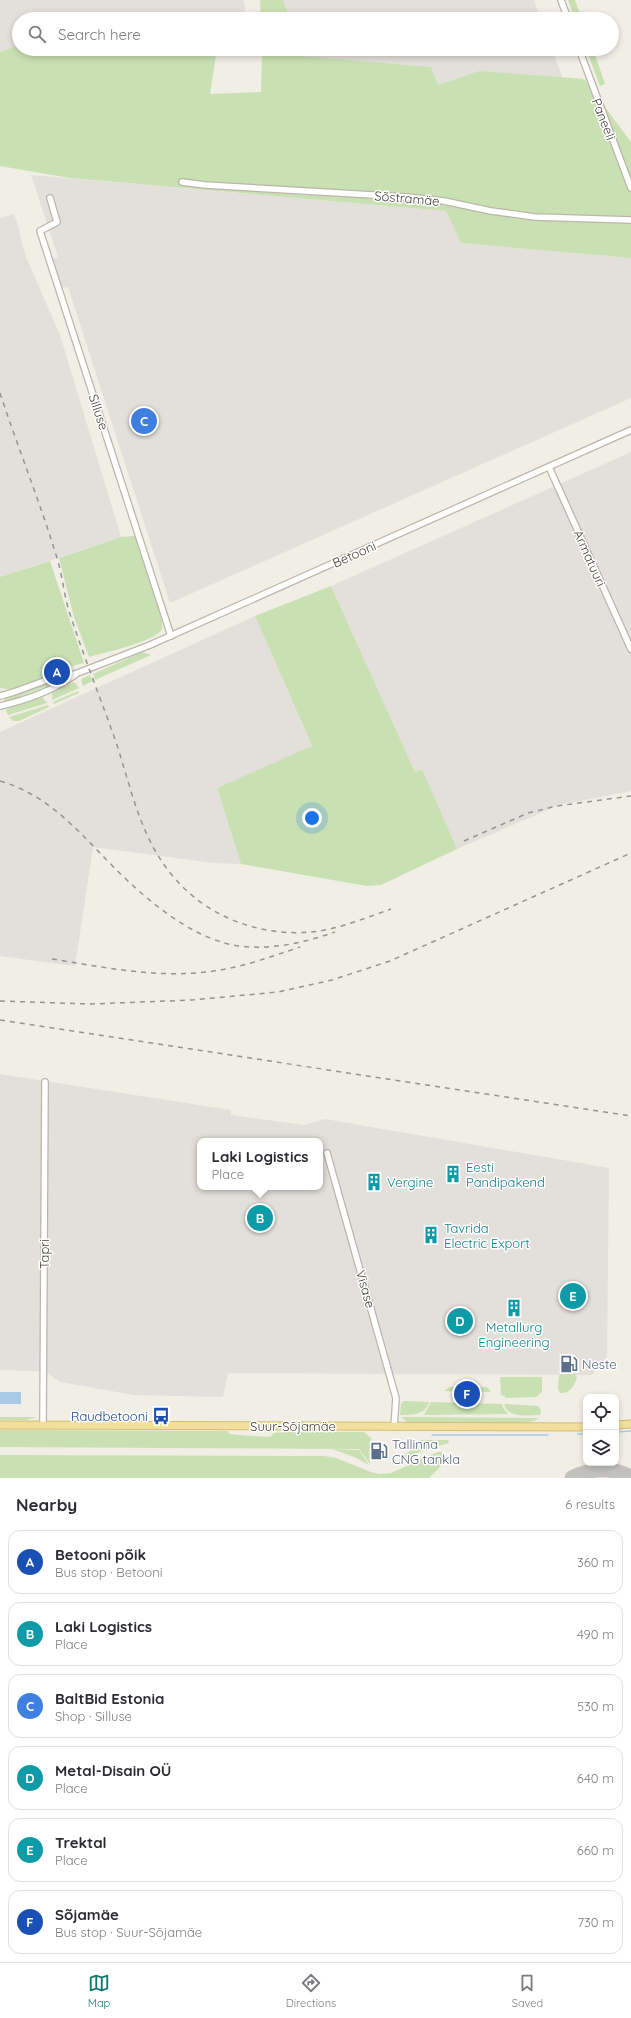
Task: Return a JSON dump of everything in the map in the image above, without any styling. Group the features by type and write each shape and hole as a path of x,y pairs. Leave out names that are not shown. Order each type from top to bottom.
{"main road":[{"path":"619,1425 631,1424"},
{"name":"Suur-Sõjamäe","path":"0,1425 583,1427"}],"street":[{"path":"561,0 565,12"},
{"name":"Paneeli","path":"581,56 631,188"},
{"name":"Sõstramäe","path":"182,182 205,185 407,197 444,201 491,211 535,217 631,220"},
{"name":"Silluse","path":"50,198 57,222 40,231 171,636"},
{"name":"Betooni","path":"0,696 22,690 58,676 75,674 171,636 631,430"},
{"name":"Armatuuri","path":"549,467 631,649"},
{"name":"Betooni","path":"0,706 46,692 60,686 75,674"},
{"name":"Tapri","path":"43,1425 45,1082"},
{"name":"Visase","path":"327,1153 396,1398 394,1427"}],"shaded area":[{"path":"0,0 243,0 245,6 245,12 12,12 12,48 0,52"},
{"path":"283,0 534,0 538,12 287,12"},
{"path":"302,56 555,56 563,79 479,71 438,85 431,67"},
{"path":"31,175 446,211 461,243 631,258 631,398 170,603 68,287 62,288 53,259 58,257"},
{"path":"14,214 26,257 60,335 121,537 0,577 0,218"},
{"path":"16,219 21,237 17,239 12,220"},
{"path":"631,452 631,791 559,805 457,849 422,770 415,772 331,586"},
{"path":"255,616 312,747 217,788 241,864 214,863 93,847 75,966 0,956 0,732"},
{"path":"0,1074 231,1110 231,1115 304,1125 325,1119 609,1168 607,1357 592,1375 228,1373 223,1397 134,1395 60,1382 49,1374 37,1371 0,1370"}],"green space":[{"path":"283,0 287,12 261,12 260,1"},
{"path":"568,0 575,0 579,12 572,12"},
{"path":"12,48 12,56 216,56 210,94 261,92 262,56 302,56 431,67 438,85 479,71 584,79 631,142 631,258 461,243 446,211 70,178 0,166 0,52"},
{"path":"589,56 595,56 605,84 600,86"},
{"path":"135,536 162,621 162,630 156,635 138,643 89,657 74,617 59,558 121,537"},
{"path":"50,561 84,663 53,671 52,674 11,690 0,688 0,577"},
{"path":"331,586 415,772 422,769 457,849 381,885 367,886 241,864 217,788 312,746 255,616"},
{"path":"142,652 151,655 95,680 93,674"},
{"path":"90,675 93,681 83,686 81,679"},
{"path":"56,679 59,680 58,682 8,701 4,701 5,698"},
{"path":"74,682 79,688 52,700 52,693"},
{"path":"78,691 79,693 54,704 53,702"},
{"path":"42,697 47,703 8,715 6,711 8,708"},
{"path":"48,705 49,707 19,721 13,721 9,717"},
{"path":"562,1372 574,1373 577,1377 572,1388 567,1392 560,1393 558,1389 559,1376"},
{"path":"500,1377 542,1377 542,1392 536,1397 505,1398 505,1396 501,1395"},
{"path":"449,1387 487,1387 491,1392 444,1391"},
{"path":"404,1401 429,1402 425,1410 421,1412 400,1415 401,1404"},
{"path":"431,1402 502,1404 503,1408 508,1414 424,1415"},
{"path":"504,1404 538,1406 541,1410 540,1415 514,1414 506,1409"},
{"path":"0,1417 36,1417 27,1420 0,1420"},
{"path":"401,1417 539,1418 534,1421 523,1423 407,1422"},
{"path":"0,1430 228,1431 229,1434 267,1437 272,1436 273,1433 286,1432 364,1432 371,1438 370,1464 359,1449 0,1447"},
{"path":"421,1440 448,1440 449,1443 419,1452 399,1464 398,1462"},
{"path":"332,1449 359,1450 369,1465 354,1457"},
{"path":"438,1452 442,1452 443,1464 429,1478 0,1478 0,1455 324,1456 336,1458 379,1474 391,1473"}],"water":[{"path":"0,1392 21,1392 21,1404 0,1404"}],"waterway":[{"path":"619,1432 631,1431"},
{"path":"578,1434 583,1434"},
{"path":"432,1435 548,1435"}],"taxiway":[{"path":"572,1478 587,1472 602,1470 609,1470 631,1477"}],"railway":[{"path":"0,393 50,537 59,565 69,610 117,745 135,804 150,841 159,858 171,874 200,902 215,911 248,926 265,930 301,933 319,931 347,924 391,909"},
{"path":"0,781 29,793 54,810 78,830 129,882 145,896 181,923 200,934 239,946 263,947 287,945 335,932"},
{"path":"464,841 528,813 557,806 631,796"},
{"path":"0,1001 91,1004 192,1000 278,992 332,980 390,961 631,853"},
{"path":"52,959 129,971 167,974 206,972 230,968 300,947"},
{"path":"0,1020 631,1116"}],"place":[{"name":"BaltBid Estonia","path":"144,421"},
{"name":"Betooni põik","path":"57,672"},
{"name":"Eesti Pandipakend","path":"453,1174"},
{"name":"Vergine","path":"374,1182"},
{"name":"Laki Logistics","path":"260,1218"},
{"name":"Tavrida Electric Export","path":"431,1235"},
{"name":"Trektal","path":"573,1296"},
{"name":"Metallurg Engineering","path":"514,1308"},
{"name":"Metal-Disain OÜ","path":"460,1321"},
{"name":"Neste","path":"569,1364"},
{"name":"Sõjamäe","path":"467,1394"},
{"name":"Raudbetooni","path":"161,1416"},
{"name":"Tallinna CNG tankla","path":"379,1451"}]}
